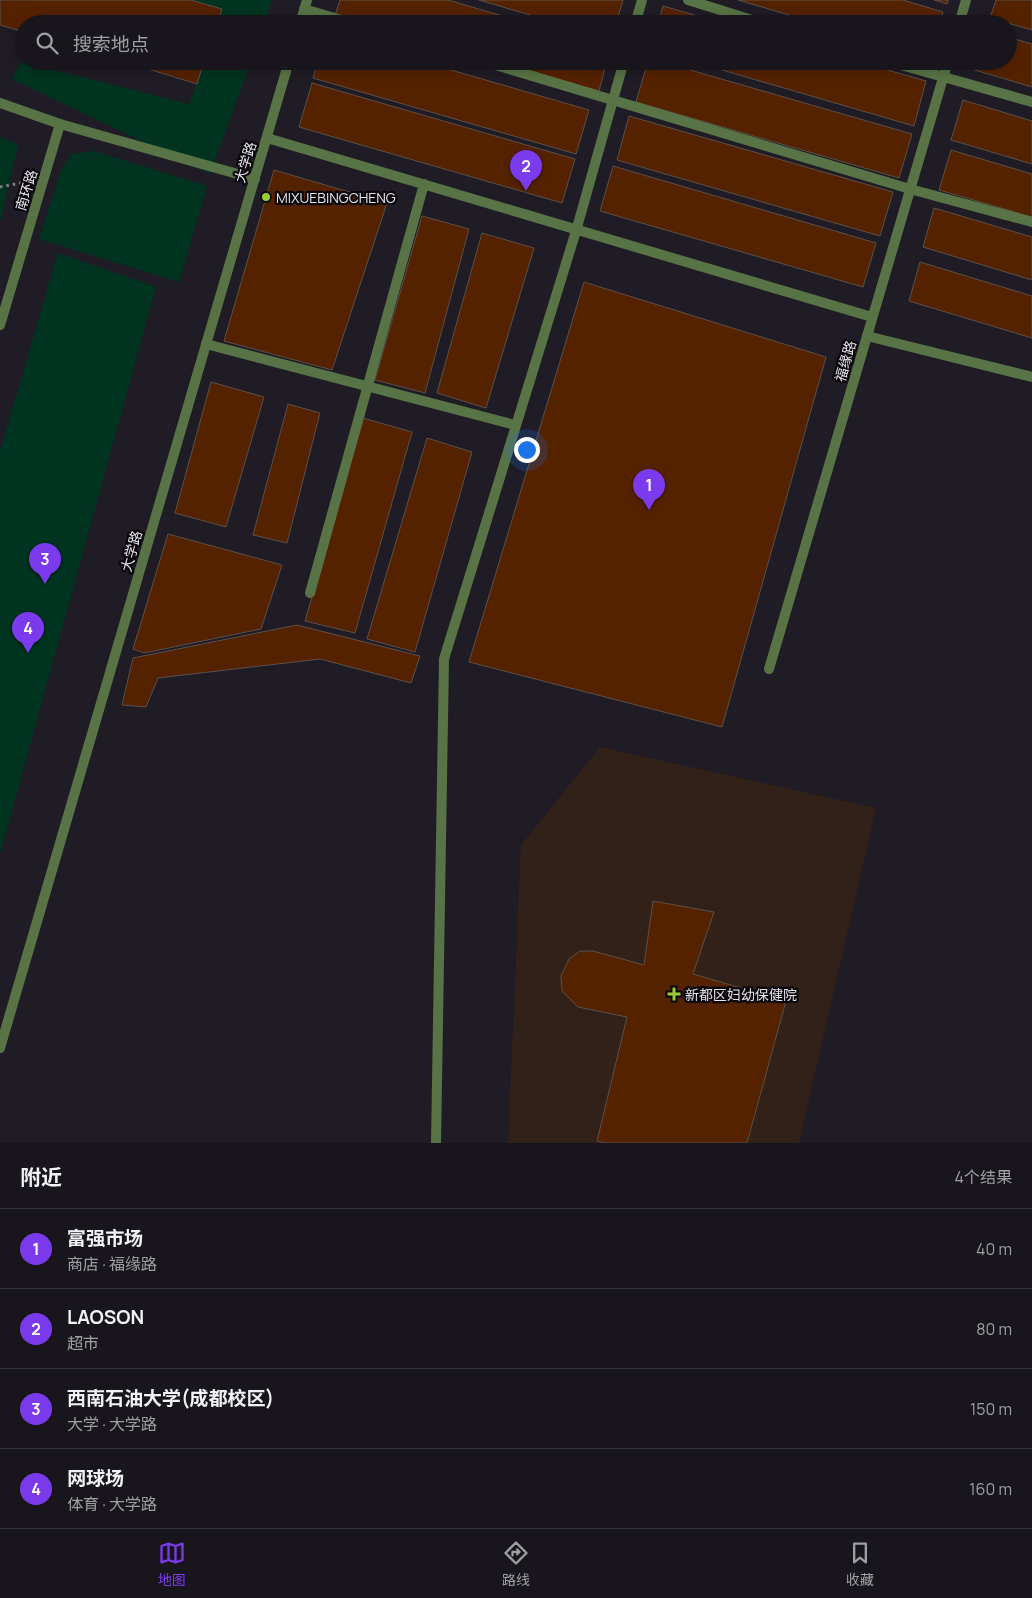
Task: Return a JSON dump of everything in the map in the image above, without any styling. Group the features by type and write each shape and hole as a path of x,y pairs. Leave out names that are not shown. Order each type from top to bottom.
{"street":[{"path":"638,15 642,0"},
{"path":"688,0 736,15"},
{"path":"962,15 966,0"},
{"path":"306,4 333,15"},
{"name":"大学路","path":"0,1048 286,70"},
{"path":"512,70 910,189 1032,222"},
{"path":"436,1143 444,659 576,231 621,70"},
{"path":"917,70 1032,102"},
{"name":"福缘路","path":"768,669 945,70"},
{"path":"0,103 60,124 254,179"},
{"name":"南环路","path":"0,324 60,124"},
{"path":"267,138 576,231 872,316"},
{"path":"310,593 424,184"},
{"path":"867,336 1032,377"},
{"path":"206,344 515,425"}],"path":[{"path":"0,187 44,179"}],"shaded area":[{"name":"新都区妇幼保健院","path":"600,747 876,808 799,1143 508,1143 521,845"}],"green space":[{"path":"191,0 272,0 267,15 220,15 222,9"},
{"path":"17,70 54,70 189,104 201,70 248,70 210,174 12,79"},
{"path":"0,137 18,145 0,221"},
{"path":"94,151 207,186 179,282 39,239 60,173 72,154"},
{"path":"58,253 156,287 0,854 0,451"}],"building":[{"path":"0,0 191,0 222,9 220,15 15,15 15,29 0,25"},
{"path":"340,0 448,0 499,15 335,15"},
{"path":"479,0 623,0 619,15 530,15"},
{"path":"738,0 903,0 943,12 942,15 789,15"},
{"path":"934,0 948,0 947,4"},
{"path":"996,0 1032,0 1032,30 1017,26 1017,15 991,15"},
{"path":"663,6 694,15 660,15"},
{"path":"1017,40 1032,44 1032,87 975,70 1017,70"},
{"path":"151,70 201,70 197,84"},
{"path":"315,70 451,70 589,110 576,154 313,78"},
{"path":"526,70 605,70 599,91"},
{"path":"645,70 690,70 912,134 899,178 636,102"},
{"path":"722,70 888,70 926,81 914,126"},
{"path":"312,83 575,159 562,203 299,127"},
{"path":"963,100 1032,121 1032,164 951,140"},
{"path":"629,116 893,192 880,236 617,160"},
{"path":"951,150 1032,174 1032,217 939,190"},
{"path":"613,166 876,243 863,287 600,211"},
{"path":"274,170 387,203 332,370 224,341"},
{"path":"934,208 1032,237 1032,280 923,247"},
{"path":"422,216 469,229 425,393 375,380"},
{"path":"482,233 534,248 486,408 437,393"},
{"path":"920,262 1032,296 1032,338 909,301"},
{"path":"584,282 826,357 722,727 469,662"},
{"path":"211,382 264,397 226,527 175,513"},
{"path":"288,404 320,413 287,543 253,535"},
{"path":"363,418 412,432 355,633 305,621"},
{"path":"427,438 472,452 415,652 367,639"},
{"path":"168,534 282,565 261,629 144,653 133,649"},
{"path":"297,625 420,656 411,683 320,659 158,678 146,707 122,705 133,658"},
{"name":"新都区妇幼保健院","path":"653,901 714,912 693,974 786,1001 747,1143 605,1143 597,1141 627,1017 578,1007 562,991 561,976 569,959 580,951 593,951 644,965"}],"place":[{"name":"LAOSON","path":"526,191"},
{"name":"MIXUEBINGCHENG","path":"266,197"},
{"name":"富强市场","path":"649,510"},
{"name":"西南石油大学(成都校区)","path":"45,584"},
{"name":"网球场","path":"28,653"},
{"name":"新都区妇幼保健院","path":"674,994"}]}
